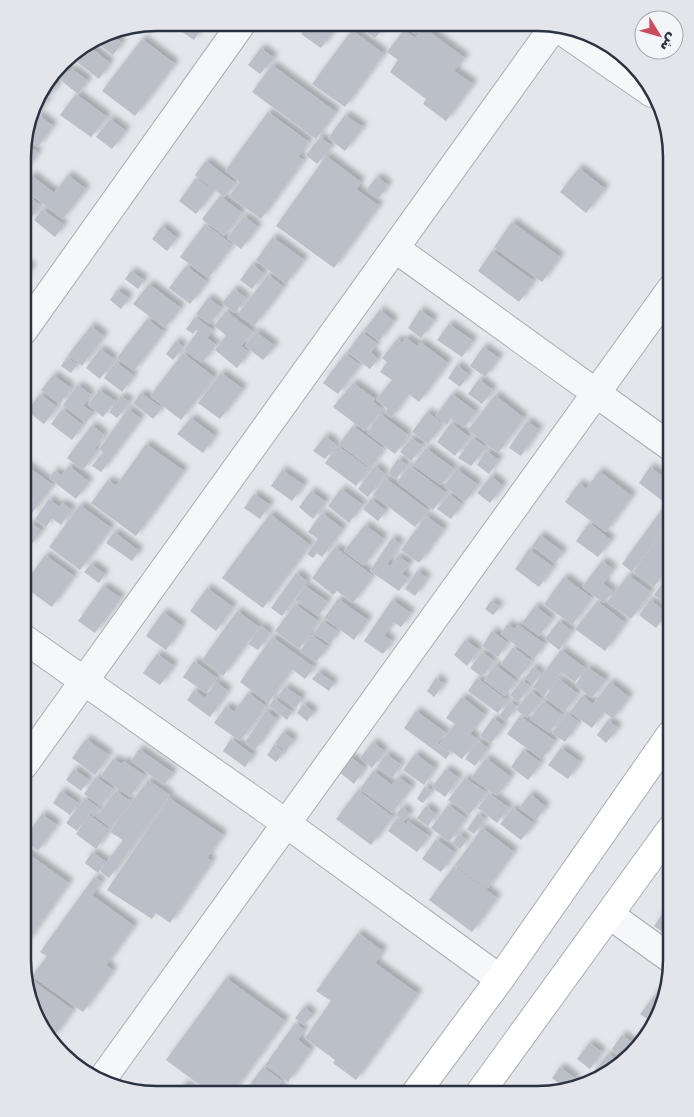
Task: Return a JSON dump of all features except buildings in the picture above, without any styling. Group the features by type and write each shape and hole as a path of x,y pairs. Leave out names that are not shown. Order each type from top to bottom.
{"street":[{"path":"31,320 236,32"},
{"path":"31,755 550,32"},
{"path":"572,37 639,84"},
{"path":"396,249 663,441"},
{"path":"106,1074 663,302"},
{"path":"31,644 287,824 500,979"},
{"path":"422,1086 500,979 662,747"},
{"path":"485,1086 662,842"},
{"path":"610,915 662,953"}]}
